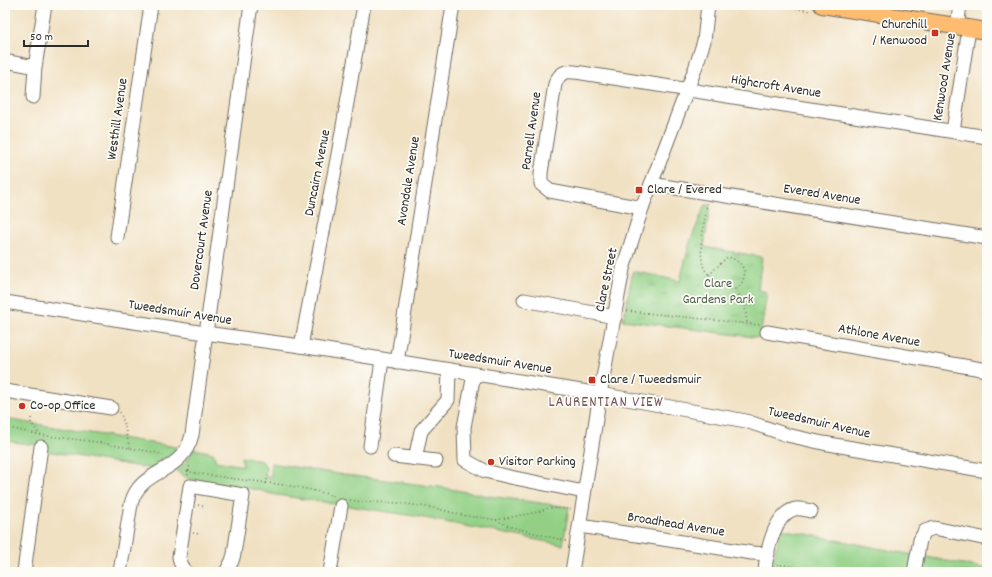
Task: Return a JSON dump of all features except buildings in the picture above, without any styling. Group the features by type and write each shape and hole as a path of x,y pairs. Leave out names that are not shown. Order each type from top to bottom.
{"main road":[{"path":"822,5 987,31"}],"street":[{"path":"33,96 35,67 45,5"},
{"name":"Westhill Avenue","path":"117,238 150,5"},
{"name":"Dovercourt Avenue","path":"120,572 134,493 137,488 147,480 173,464 182,456 191,440 251,5"},
{"name":"Duncairn Avenue","path":"301,346 339,149 364,5"},
{"name":"Avondale Avenue","path":"396,362 453,5"},
{"name":"Clare Street","path":"572,572 600,394 616,314 623,269 642,208 686,89 695,69 704,41 708,5"},
{"name":"Kenwood Avenue","path":"953,131 963,28 960,5"},
{"path":"5,61 35,67"},
{"name":"Highcroft Avenue","path":"561,74 569,71 987,137"},
{"name":"Parnell Avenue","path":"561,74 555,84 541,173 541,184 550,190 642,208"},
{"name":"Evered Avenue","path":"651,184 987,238"},
{"path":"524,300 616,314"},
{"name":"Tweedsmuir Avenue","path":"5,302 205,333 301,346 600,394 746,421 787,435 823,443 987,471"},
{"name":"Athlone Avenue","path":"767,332 987,370"},
{"path":"370,446 382,360"},
{"path":"416,459 421,431 448,400 449,370"},
{"path":"474,374 464,426 465,460 485,471 584,492"},
{"path":"5,391 111,408"},
{"path":"24,572 41,441"},
{"path":"394,456 436,461"},
{"path":"186,572 180,562 179,557 190,486 243,494 234,554 226,572"},
{"path":"330,572 342,501"},
{"path":"766,564 773,535 782,516 795,509 811,511"},
{"name":"Broadhead Avenue","path":"580,526 752,553 766,564"},
{"path":"914,572 920,540 925,531 934,528 987,539"}],"path":[{"path":"708,193 701,253 703,266 709,275 721,284 732,289 736,289"},
{"path":"709,275 728,257 737,261 743,268 744,278 743,282 736,289"},
{"path":"736,289 745,306 747,324"},
{"path":"616,314 697,318 762,325 767,332"},
{"path":"111,408 120,411 124,420 125,434 130,448"},
{"path":"31,418 31,423 41,441"},
{"path":"5,427 41,441 96,442 158,453 167,458 178,468 188,472 266,484 283,484 305,488 342,501 400,503 434,508 466,516 496,520 538,512 548,508 582,511"},
{"path":"190,460 187,482 190,486"},
{"path":"266,484 268,476"},
{"path":"496,520 508,526 577,544"},
{"path":"766,564 775,563 792,565 826,572"}],"green space":[{"name":"Clare Gardens Park","path":"705,205 710,205 704,247 762,257 758,290 767,292 760,338 623,320 633,271 680,281 690,242"},
{"path":"5,419 182,448 171,459 153,469 46,451 46,446 5,441"},
{"path":"194,449 213,453 216,461 243,466 241,457 262,461 266,467 265,477 271,477 271,463 569,507 563,545 414,516 271,494 259,490 189,479 176,471 186,462"},
{"path":"781,529 913,555 910,572 809,572 772,565"},
{"path":"922,556 987,569 987,572 919,572"}],"place":[{"name":"Churchill / Kenwood","path":"935,33"},
{"name":"Clare / Evered","path":"639,190"},
{"name":"Clare / Tweedsmuir","path":"592,380"},
{"name":"Co-op Office","path":"22,406"},
{"name":"Visitor Parking","path":"491,462"}],"district":[{"name":"LAURENTIAN VIEW","path":"606,403"}]}
